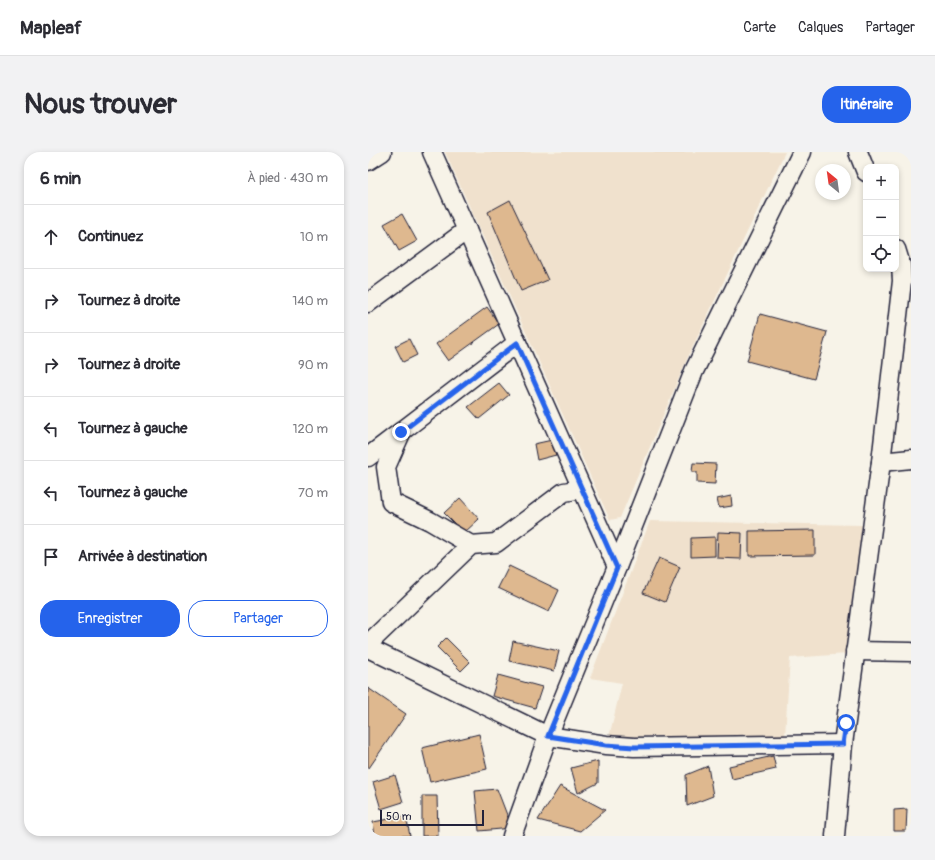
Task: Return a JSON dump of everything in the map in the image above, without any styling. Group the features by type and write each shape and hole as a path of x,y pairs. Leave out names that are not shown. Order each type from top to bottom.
{"street":[{"path":"368,161 382,152"},
{"path":"432,152 617,568"},
{"path":"512,836 548,736 617,568 697,364 802,152"},
{"path":"858,152 863,164"},
{"path":"368,303 467,230"},
{"path":"834,836 843,744 881,462 902,282 899,259"},
{"path":"368,457 517,343"},
{"path":"401,432 386,467 390,502 430,521 471,545 496,543 564,492 582,489"},
{"path":"881,462 911,459"},
{"path":"368,644 471,545"},
{"path":"368,648 548,736 606,745 634,747 843,744"},
{"path":"855,651 911,652"}],"shaded area":[{"path":"445,152 785,152 687,359 620,518 610,520"},
{"path":"650,521 862,525 847,654 790,658 785,736 609,737 622,683 590,678"}],"building":[{"path":"510,200 548,280 521,291 488,212"},
{"path":"402,214 417,241 399,251 384,224"},
{"path":"487,307 499,324 448,361 436,344"},
{"path":"760,314 827,332 814,379 747,361"},
{"path":"409,339 417,355 403,362 395,346"},
{"path":"499,383 509,395 479,419 468,407"},
{"path":"552,440 556,455 537,460 534,444"},
{"path":"693,463 716,464 715,484 697,483 697,472 692,472"},
{"path":"731,496 732,506 719,508 717,499"},
{"path":"460,498 479,519 464,533 444,513"},
{"path":"815,530 815,555 749,556 749,531"},
{"path":"718,532 742,533 741,559 717,558"},
{"path":"715,537 715,556 691,557 691,538"},
{"path":"659,558 680,567 665,602 643,593"},
{"path":"509,566 559,590 549,612 498,588"},
{"path":"446,638 470,662 461,671 437,647"},
{"path":"513,641 559,651 554,671 509,661"},
{"path":"498,675 542,687 535,708 492,696"},
{"path":"368,688 406,714 369,768 368,768"},
{"path":"479,734 487,769 430,782 422,748"},
{"path":"773,756 776,769 732,779 729,766"},
{"path":"598,761 598,783 578,793 571,768"},
{"path":"708,766 713,796 687,806 686,775"},
{"path":"395,775 403,802 381,809 373,782"},
{"path":"560,786 605,810 580,831 538,820"},
{"path":"497,789 512,828 479,831 475,791"},
{"path":"422,796 437,796 438,836 422,836"},
{"path":"907,809 906,831 894,831 894,810"},
{"path":"406,816 410,836 375,836 373,822"}],"route":[{"path":"401,432 517,343 617,568 548,736 606,745 634,747 734,744 843,744 846,723"}]}
